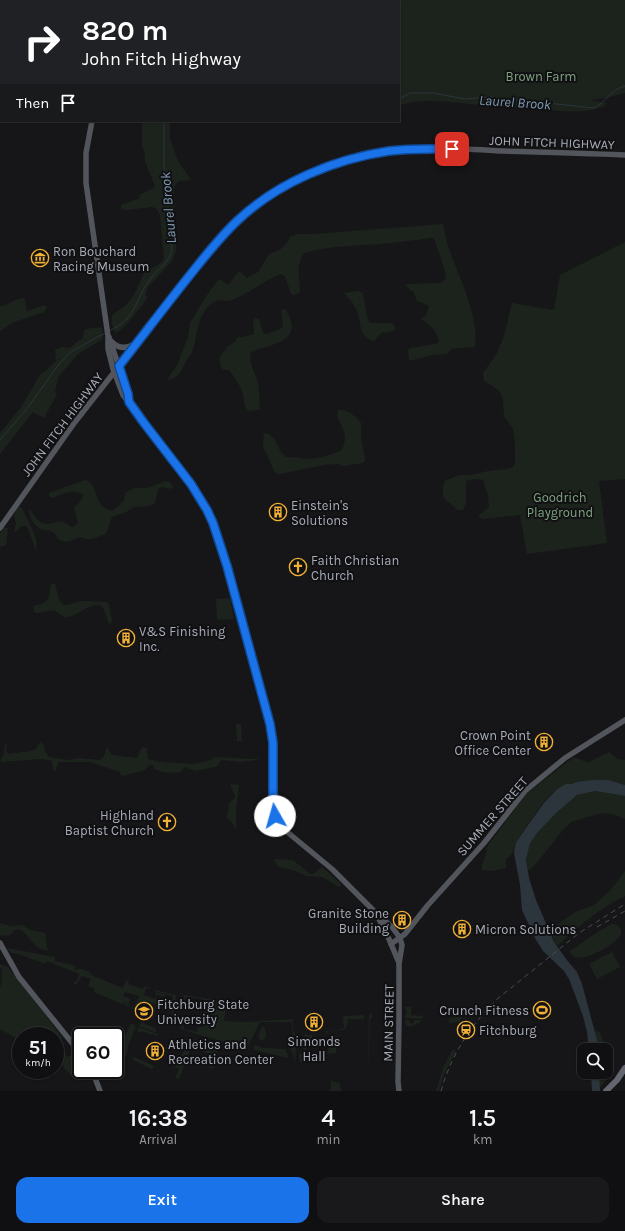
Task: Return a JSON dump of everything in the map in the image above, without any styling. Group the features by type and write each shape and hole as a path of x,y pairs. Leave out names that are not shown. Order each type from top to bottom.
{"highway":[{"path":"606,1091 617,1080 625,1068"}],"main road":[{"path":"92,122 86,153 85,176 87,200 107,326 128,394 129,402"},
{"name":"JOHN FITCH HIGHWAY","path":"0,528 73,425 207,254 238,220 286,186 331,165 370,154 389,151 419,149 625,156"},
{"path":"110,338 118,347 126,348 139,340"},
{"path":"110,338 108,349 121,391 191,484 207,510 216,533 234,590 270,724 273,743 273,809 275,816 286,831 332,869 392,927 400,938"},
{"name":"SUMMER STREET","path":"391,944 400,938 484,843 525,791 565,758 625,720"},
{"name":"MAIN STREET","path":"375,912 399,964"},
{"name":"MAIN STREET","path":"399,1091 399,964 402,944 400,938"},
{"path":"0,943 19,977 72,1043"},
{"path":"95,1079 100,1091"},
{"name":"MAIN STREET","path":"395,1091 398,1082"}],"green space":[{"name":"Brown Farm","path":"400,0 625,0 625,93 590,100 606,103 606,105 589,110 562,111 534,109 534,107 432,101 409,103 400,106"},
{"path":"142,122 170,122 170,139 178,161 191,180 178,182 174,189 176,250 172,261 148,287 145,295 148,297 138,311 120,331 116,333 112,325 113,315 126,305 132,297 144,272 160,264 164,259 160,216 158,210 152,207 127,210 121,208 121,205 140,198 139,195 154,188 155,186 145,161 144,148 142,148"},
{"path":"443,224 448,247 472,312 476,336 475,347 451,349 447,354 431,355 409,360 408,351 410,348 439,342 433,329 421,319 426,315 429,306 417,301 414,293 406,286 407,284 441,283 446,279 445,271 434,238 331,248 304,253 299,267 300,292 294,295 291,294 285,276 280,274 235,299 228,301 219,300 210,305 206,309 201,319 194,347 182,369 174,378 167,380 177,365 188,337 190,323 219,279 228,285 239,271 247,278 258,272 269,254 276,252 286,244 290,237 297,234"},
{"name":"Goodrich Playground","path":"625,242 625,479 599,481 607,543 527,554 520,515 482,519 478,516 489,507 488,495 483,480 474,479 466,481 466,503 463,510 457,510 443,497 443,486 445,481 459,475 471,475 507,469 513,467 515,463 513,429 504,416 503,399 500,392 484,381 483,373 497,353 504,336 512,303 554,310 560,275"},
{"path":"358,291 363,293 367,317 370,323 392,323 395,327 394,331 381,333 374,341 365,336 361,329 356,308 344,293"},
{"path":"24,298 27,311 45,305 47,308 44,312 12,323 0,331 0,306"},
{"path":"282,309 286,310 291,321 292,329 289,335 284,340 251,352 250,359 259,386 260,409 250,411 246,408 243,394 239,385 229,370 223,370 219,358 228,346 234,343 238,337 254,334 254,318 259,319 263,333 267,334 282,328"},
{"path":"102,327 103,339 78,354 58,377 55,392 57,394 44,418 33,412 0,454 0,433 21,407 40,375 56,361 55,350 62,347 70,348 82,339 85,329"},
{"path":"338,410 351,414 361,423 361,436 365,460 363,463 343,466 338,464 324,465 280,474 275,473 263,446 264,433 272,436 283,455 288,457 311,459 329,455 342,450 345,440 343,428 337,415"},
{"path":"85,480 90,482 93,486 101,504 105,508 112,511 124,501 125,493 134,488 147,488 166,481 170,482 173,487 171,489 162,487 158,489 155,503 150,506 134,507 126,512 112,517 106,534 93,539 79,537 69,541 64,541 58,539 54,533 39,528 35,525 29,509 38,521 42,523 50,524 62,522 74,527 78,522 74,508 84,495 72,492 64,493 52,498 49,496 49,493"},
{"path":"18,506 22,508 32,529 36,540 36,550 27,526 22,526 15,532 14,531 16,524 14,516"},
{"path":"4,528 8,528 6,545 0,547 0,533"},
{"path":"55,584 62,604 67,605 81,601 107,602 109,605 112,621 111,623 109,624 104,610 100,605 96,605 69,617 65,617 54,610 37,613 34,612 33,606 48,600 50,585"},
{"path":"230,598 234,619 217,620 216,599"},
{"path":"236,724 241,724 242,741 237,741"},
{"path":"40,742 44,745 45,751 49,757 67,760 79,758 100,760 104,756 107,747 112,755 137,758 142,747 147,748 148,759 162,762 194,764 211,760 216,757 258,760 240,762 222,760 218,766 215,767 195,771 184,767 181,772 174,773 160,771 154,769 153,765 149,765 145,770 122,776 120,772 90,762 59,762 55,771 53,770 52,761 41,759 1,762 4,754 5,743 7,744 6,751 8,754 31,751 36,749"},
{"path":"609,752 617,759 625,760 625,785 603,781 590,781 556,790 542,804 529,823 514,851 506,859 506,868 492,871 482,870 486,848 526,794 574,757 589,762"},
{"path":"231,784 239,785 236,809 236,830 232,822 227,818 229,803 235,798"},
{"path":"595,791 625,796 625,819 612,814 601,813 571,822 531,869 528,870 528,850 530,843 538,832 573,798 580,794"},
{"path":"274,859 293,860 310,874 313,874 322,867 341,884 341,886 339,887 322,877 306,876 293,870 279,867"},
{"path":"625,871 625,896 597,912 557,946 548,928 554,927 575,912 594,905 609,892"},
{"path":"0,923 10,926 22,925 31,930 45,933 48,950 39,948 26,934 18,929 10,935 1,936"},
{"path":"612,924 617,925 621,930 621,935 611,944 595,954 586,957 579,958 573,956 570,951"},
{"path":"7,948 55,957 55,961 76,966 74,971 78,969 85,970 93,976 123,988 127,980 129,981 128,984 143,989 144,986 150,988 146,988 144,995 155,999 156,992 165,996 156,995 156,999 160,1000 160,1006 147,1001 145,1004 142,1002 141,1005 138,1005 136,1010 123,1004 129,1004 128,1006 134,1008 139,996 125,992 123,996 130,999 129,1003 125,1002 122,1004 94,992 94,988 88,986 91,979 82,976 76,985 74,984 75,981 77,981 79,974 47,961 45,964 19,954 11,953"},
{"path":"612,952 620,967 597,979 589,964"},
{"path":"0,964 8,967 13,974 14,973 54,1027 12,1027 12,1036 0,1029 0,989 2,969 0,968"},
{"path":"154,991 176,995 172,1024 169,1024 156,1017 169,1023 172,1012 162,1007 162,1003 165,1003 165,1001 172,1002 173,996"},
{"path":"184,995 227,1002 224,1021 246,1022 293,1019 293,1030 296,1035 294,1045 296,1046 295,1061 293,1053 290,1049 293,1048 292,1022 260,1022 247,1048 181,1029 180,1026 181,1016 185,1017 182,1017 181,1024 184,1025 184,1029 197,1032 198,1027 202,1027 206,1002 203,1001 203,999 185,998 183,1010 186,1011 182,1011"},
{"path":"405,1007 411,1007 411,1015 423,1016 422,1019 405,1018 405,1015 407,1014"},
{"path":"467,1009 459,1022 449,1023 449,1019"},
{"path":"372,1014 372,1018 370,1019 368,1078 369,1016"},
{"path":"364,1015 364,1018 362,1019 348,1019 347,1026 344,1030 328,1031 327,1034 312,1035 312,1040 308,1040 302,1063 300,1062 299,1054 302,1054 307,1037 304,1036 305,1033 307,1035 326,1034 326,1031 344,1028 343,1016"},
{"path":"405,1020 409,1020 412,1024 415,1020 422,1020 419,1023 409,1027 406,1025"},
{"path":"141,1022 155,1028 157,1033 139,1026"},
{"path":"131,1023 136,1026 127,1048 126,1056 124,1055 124,1035 125,1036"},
{"path":"263,1026 266,1037 264,1040 260,1040 258,1038"},
{"path":"139,1027 157,1034 158,1036 142,1031 141,1033 137,1031"},
{"path":"595,1031 600,1032 604,1043 597,1043"},
{"path":"170,1041 191,1048 179,1079 175,1078 179,1069 173,1066 176,1061 178,1062 180,1059 185,1048"},
{"path":"193,1043 218,1051 213,1069 209,1068 210,1066 213,1067 215,1060 212,1055 192,1047"},
{"path":"254,1045 262,1048 285,1049 288,1054 288,1058 254,1050"},
{"path":"329,1045 336,1045 336,1053 327,1054"},
{"path":"453,1049 456,1051 444,1074 439,1091 436,1091 444,1065"},
{"path":"64,1053 67,1057 72,1055 72,1077 64,1067"},
{"path":"134,1057 154,1066 152,1069 133,1060"},
{"path":"599,1079 607,1079 599,1089"},
{"path":"331,1081 340,1083 341,1091 330,1091"}],"shaded area":[{"path":"608,780 625,785 625,796 595,791 577,795 556,813 537,833 530,843 526,859 529,878 536,900 554,942 577,972 582,984 597,1043 588,1043 583,1016 569,979 564,971 543,951 536,940 522,910 520,885 514,853 516,843 544,803 556,790 566,784"},
{"path":"591,1079 599,1079 600,1091 592,1091"}],"waterway":[{"name":"Laurel Brook","path":"400,98 410,93 433,93 465,99 491,97 593,108 619,88 625,86"},
{"name":"Laurel Brook","path":"109,331 126,320 131,314 146,285 166,262 172,251 164,166 164,122"},
{"name":"Laurel Brook","path":"0,440 29,406 59,364 71,352 106,333"}],"railway":[{"path":"441,1091 450,1065 463,1041 478,1020 496,1000 579,933 625,904"},
{"path":"597,927 625,911"}],"place":[{"name":"Ron Bouchard Racing Museum","path":"40,258"},
{"name":"Einstein's Solutions","path":"278,512"},
{"name":"Faith Christian Church","path":"298,567"},
{"name":"V&S Finishing Inc.","path":"126,638"},
{"name":"Crown Point Office Center","path":"544,742"},
{"name":"Highland Baptist Church","path":"167,822"},
{"name":"Granite Stone Building","path":"402,920"},
{"name":"Micron Solutions","path":"462,929"},
{"name":"Crunch Fitness","path":"542,1010"},
{"name":"Fitchburg State University","path":"144,1011"},
{"name":"Simonds Hall","path":"314,1022"},
{"name":"Fitchburg","path":"466,1030"},
{"name":"Athletics and Recreation Center","path":"155,1051"}],"route":[{"path":"275,816 273,809 272,778 273,743 270,724 241,621 234,590 216,533 200,497 129,402 119,366 171,298 224,234 242,217 276,192 326,167 361,156 389,151 452,149"}]}
